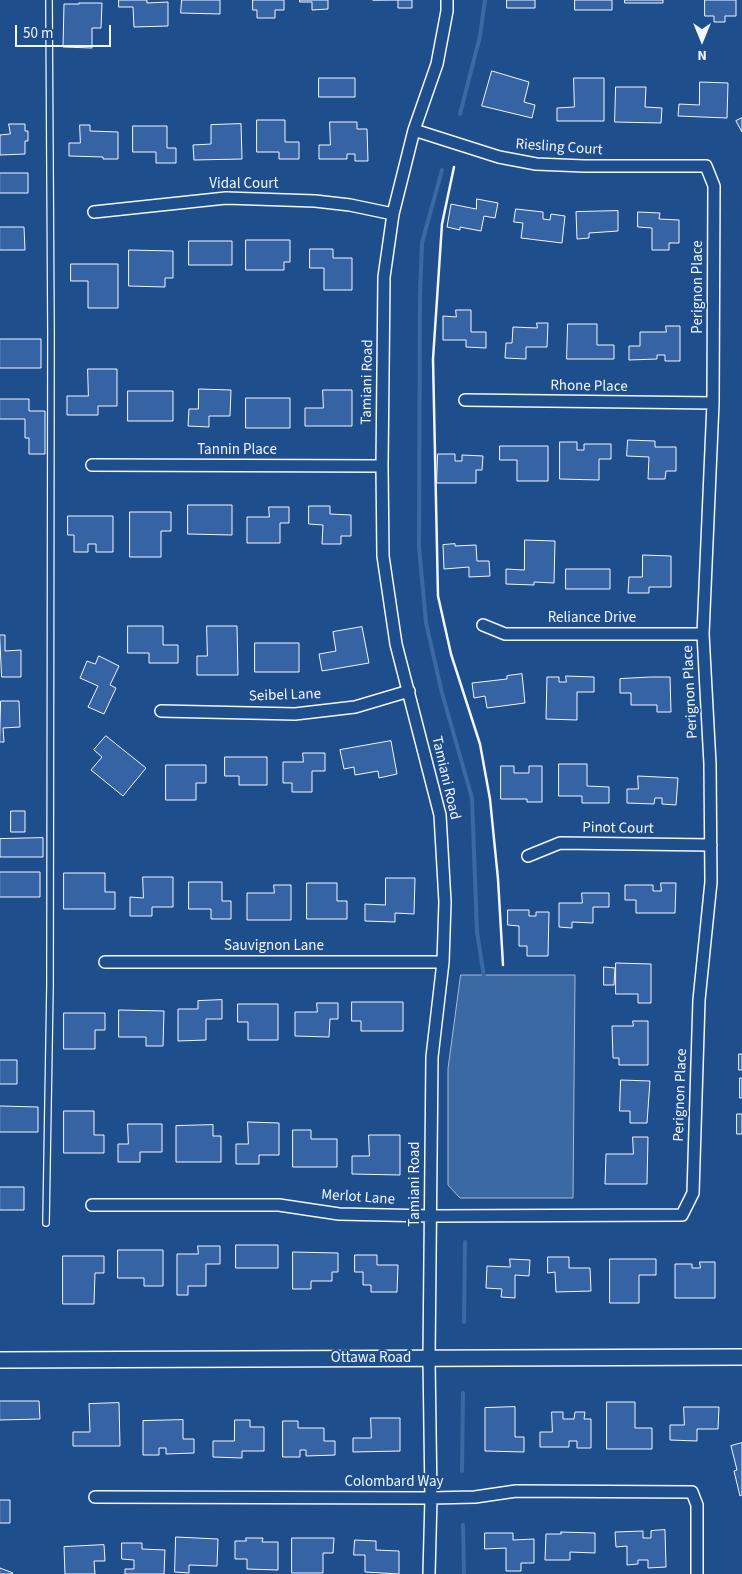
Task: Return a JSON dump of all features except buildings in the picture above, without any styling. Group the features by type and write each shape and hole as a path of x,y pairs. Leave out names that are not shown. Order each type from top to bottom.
{"street":[{"name":"Tamiani Road","path":"429,1574 431,1498 429,1359 432,1057 443,962 445,902 440,815 396,644 383,556 384,277 393,214 414,130 437,64 447,11 447,0"},
{"name":"Riesling Court","path":"414,130 499,157 536,164 706,166"},
{"name":"Perignon Place","path":"682,1215 693,1193 699,1000 711,882 710,764 703,634 713,403 714,186 706,166"},
{"name":"Vidal Court","path":"94,212 226,198 315,200 393,214"},
{"name":"Rhone Place","path":"465,400 713,403"},
{"name":"Tannin Place","path":"92,465 382,466"},
{"name":"Reliance Drive","path":"483,625 505,634 703,634"},
{"name":"Seibel Lane","path":"161,711 295,714 354,707 409,691"},
{"name":"Pinot Court","path":"528,856 560,844 711,845"},
{"name":"Sauvignon Lane","path":"105,962 443,962"},
{"name":"Merlot Lane","path":"92,1205 279,1205 339,1214 431,1216 682,1215"},
{"name":"Ottawa Road","path":"0,1360 742,1358"},
{"name":"Colombard Way","path":"95,1497 431,1498 475,1497 516,1491 692,1492 697,1505 697,1574"}],"lane":[{"path":"46,1223 50,966 51,332 49,0"}],"water":[{"path":"461,975 575,975 573,1198 460,1198 448,1185 448,1069"}],"waterway":[{"path":"460,114 480,36 485,0"},
{"path":"442,170 422,243 419,547 426,623 442,693 472,798 477,932 484,977"},
{"path":"464,1322 465,1242"},
{"path":"462,1471 463,1393"},
{"path":"463,1525 464,1574"}],"wall":[{"path":"454,167 442,224 433,359 438,596 451,654 480,744 490,799 498,879 503,965"}]}
